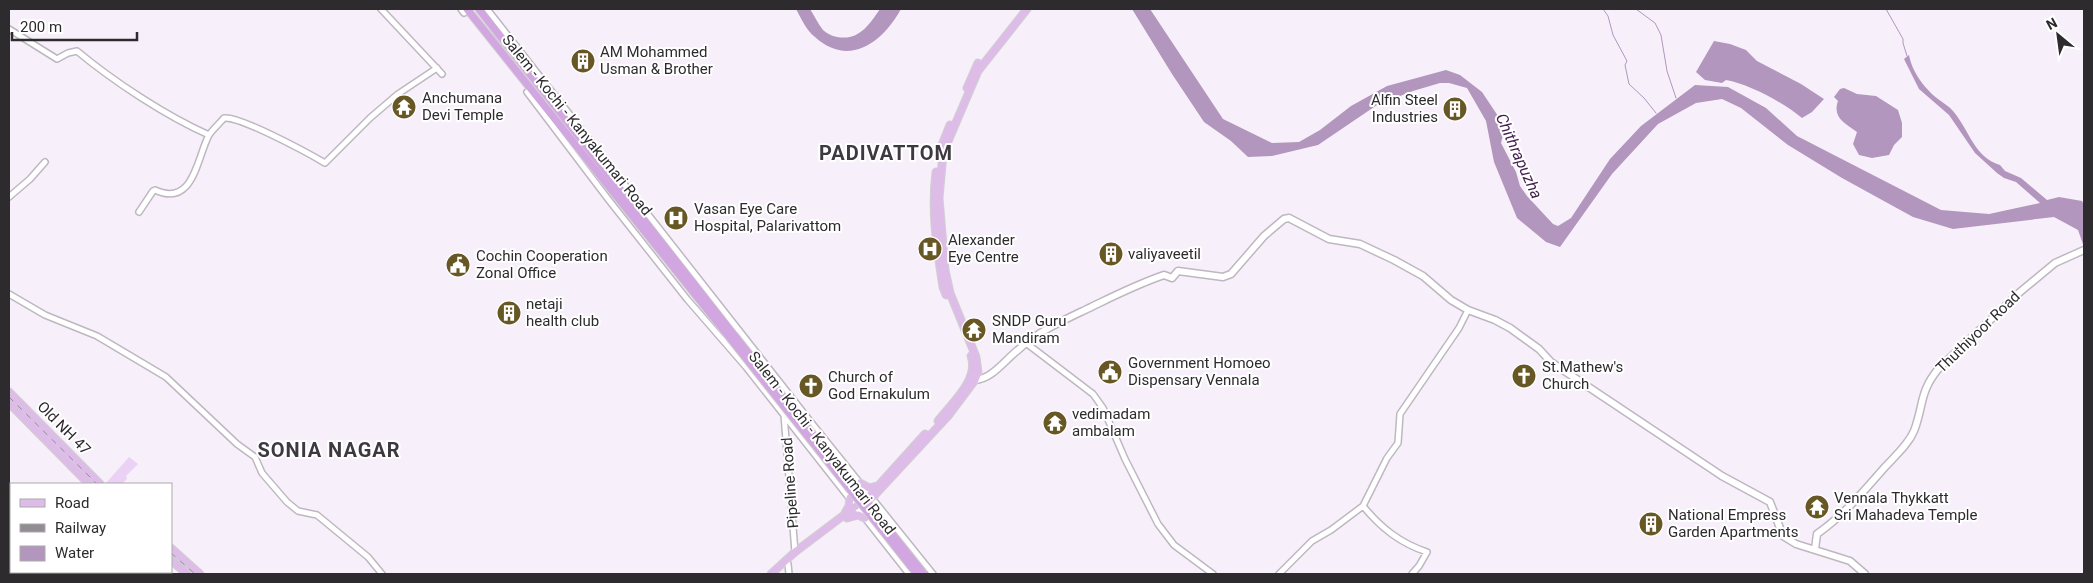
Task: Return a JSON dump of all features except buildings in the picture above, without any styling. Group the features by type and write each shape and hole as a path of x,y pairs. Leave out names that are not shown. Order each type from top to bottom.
{"highway":[{"name":"Salem - Kochi - Kanyakumari Road","path":"479,9 556,108 713,302 732,336 916,574"},
{"name":"Salem - Kochi - Kanyakumari Road","path":"465,10 549,113 700,309 732,336 924,574"},
{"path":"549,113 556,108"}],"main road":[{"path":"871,496 880,484 948,416 975,380 978,372 978,363 950,293 940,248 933,199 938,155 943,140 963,100 973,70 1022,9"},
{"path":"871,496 939,423 970,379 973,362 943,287 939,198 943,153 978,71 1027,9"},
{"path":"975,380 983,380 1004,364 1017,350 1047,328 1114,295 1164,275 1172,278 1178,271 1223,277 1231,274 1253,247 1284,219 1289,218 1329,239 1340,242 1355,242 1369,247 1423,276 1451,300 1468,310 1510,328 1539,350 1551,362 1722,476 1770,502 1783,536 1796,544 1850,561 1865,574"},
{"name":"Thuthiyoor Road","path":"1815,549 1817,534 1848,509 1904,447 1913,431 1928,380 2020,292 2055,263 2082,251"},
{"name":"Old NH 47","path":"9,392 99,483"},
{"name":"Old NH 47","path":"9,403 87,483"},
{"path":"860,483 869,488 880,484"},
{"path":"778,574 844,517 850,498"},
{"path":"771,574 795,552 857,507"},
{"path":"844,517 858,515 865,518"},
{"path":"172,549 200,574"},
{"path":"172,561 187,574"}],"street":[{"path":"381,9 442,74"},
{"path":"487,9 713,302"},
{"path":"9,30 57,59 77,51 101,70 165,111 209,135"},
{"path":"139,212 153,191 164,194 170,193 182,189 191,182 209,135 224,118 231,117 325,163 370,118 398,94 437,68"},
{"path":"527,92 608,199 700,309"},
{"path":"9,197 44,162"},
{"path":"9,294 45,314 97,336 166,377 237,444 255,457 262,473 286,502 298,511 317,515 368,557 382,574"},
{"name":"Salem - Kochi - Kanyakumari Road","path":"713,302 826,439 932,574"},
{"name":"Salem - Kochi - Kanyakumari Road","path":"700,309 909,574"},
{"path":"1279,574 1312,541 1331,530 1363,506 1387,458 1398,443 1400,414 1459,328 1468,310"},
{"path":"1026,343 1093,394 1103,408 1125,459 1158,524 1174,545 1213,574"},
{"name":"Pipeline Road","path":"784,415 795,552"},
{"path":"813,451 825,444 826,439"},
{"path":"818,457 831,447"},
{"path":"1363,506 1377,524 1406,545 1427,552 1412,574"},
{"path":"898,560 910,554 912,548"},
{"path":"909,574 911,570 924,563"},
{"path":"788,564 789,574"}],"shaded area":[{"path":"129,457 138,464 126,476 127,479 123,483 106,483"}],"water":[{"path":"796,9 810,9 824,31 835,37 845,38 851,37 863,30 880,9 901,9 894,21 875,41 864,47 840,50 828,46 815,37 806,27"},
{"path":"1132,9 1150,9 1223,119 1272,143 1299,142 1320,130 1351,106 1387,86 1446,70 1460,75 1482,92 1498,116 1503,135 1501,143 1516,172 1520,186 1553,224 1558,226 1571,218 1610,159 1641,126 1695,85 1728,87 1766,108 1797,136 1941,210 1989,214 2040,203 2016,182 2004,178 1997,173 1975,153 1949,115 1919,89 1904,59 1909,55 1913,68 1920,80 1933,95 1953,111 1978,150 1984,156 2000,165 2005,171 2021,178 2047,200 2059,197 2082,201 2084,205 2084,247 2078,230 2054,217 1953,229 1913,217 1842,178 1788,145 1741,108 1722,99 1696,103 1658,124 1612,174 1560,247 1546,242 1517,218 1494,162 1486,121 1467,88 1449,83 1440,83 1413,91 1377,105 1318,145 1272,156 1248,157 1231,141 1204,122"},
{"path":"1714,41 1746,50 1757,61 1801,84 1824,99 1812,112 1802,118 1776,100 1735,82 1726,80 1722,83 1705,80 1696,72"},
{"path":"1844,88 1857,94 1876,96 1898,110 1902,123 1902,137 1894,145 1889,155 1872,158 1859,155 1853,144 1857,132 1841,120 1837,112 1838,101 1834,97 1840,89"}],"waterway":[{"path":"1603,9 1608,16 1613,35 1627,61 1625,65 1629,84 1656,113"},
{"path":"1636,9 1655,23 1661,35 1667,71 1676,98"},
{"path":"1886,9 1903,39 1907,56"}],"railway":[{"path":"9,397 96,483"},
{"path":"172,554 195,574"}],"place":[{"name":"AM Mohammed Usman & Brother","path":"583,61"},
{"name":"Anchumana Devi Temple","path":"404,107"},
{"name":"Alfin Steel Industries","path":"1455,109"},
{"name":"Vasan Eye Care Hospital, Palarivattom","path":"676,218"},
{"name":"Alexander Eye Centre","path":"930,249"},
{"name":"valiyaveetil","path":"1111,254"},
{"name":"Cochin Cooperation Zonal Office","path":"458,265"},
{"name":"netaji health club","path":"509,313"},
{"name":"SNDP Guru Mandiram","path":"974,330"},
{"name":"Government Homoeo Dispensary Vennala","path":"1110,372"},
{"name":"St.Mathew's Church","path":"1524,376"},
{"name":"Church of God Ernakulum","path":"811,386"},
{"name":"vedimadam ambalam","path":"1055,423"},
{"name":"Vennala Thykkatt Sri Mahadeva Temple","path":"1817,507"},
{"name":"National Empress Garden Apartments","path":"1651,524"}],"district":[{"name":"PADIVATTOM","path":"886,153"},
{"name":"SONIA NAGAR","path":"329,450"}],"water label":[{"name":"Chithrapuzha","path":"1519,156"}]}
